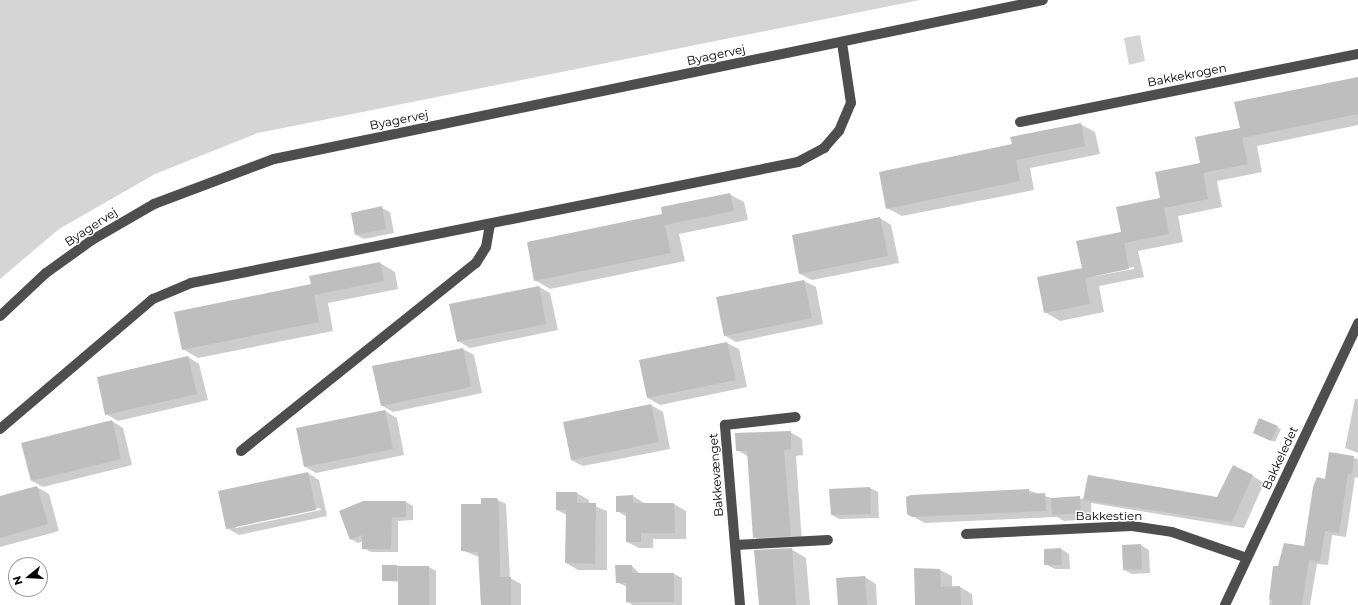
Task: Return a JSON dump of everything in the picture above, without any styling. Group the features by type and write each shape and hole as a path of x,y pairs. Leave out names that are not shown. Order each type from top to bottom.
{"street":[{"name":"Byagervej","path":"0,316 46,273 92,240 154,204 274,158 842,43 1043,0"},
{"path":"0,429 153,300 191,283 798,162 824,148 839,131 851,103 842,43"},
{"name":"Bakkekrogen","path":"1020,122 1358,54"},
{"path":"240,451 476,263 486,247 490,224"},
{"name":"Bakkeledet","path":"1225,605 1358,323"},
{"name":"Bakkevænget","path":"740,605 725,425 796,418"},
{"name":"Bakkestien","path":"966,534 1132,526 1172,532 1247,558"},
{"path":"735,546 828,540"}],"shaded area":[{"path":"0,0 920,0 258,133 155,174 59,229 0,279"},
{"path":"1140,35 1145,61 1129,65 1124,38"}],"building":[{"path":"1358,77 1358,114 1242,138 1248,164 1203,173 1208,199 1164,208 1169,234 1124,243 1129,269 1085,278 1090,304 1044,313 1037,277 1082,268 1076,241 1121,232 1116,207 1160,198 1155,172 1200,163 1195,137 1240,128 1234,102"},
{"path":"1081,123 1085,146 1016,160 1020,181 886,209 879,172 1012,144 1010,137"},
{"path":"730,193 734,211 665,225 671,253 534,281 527,242 662,214 661,207"},
{"path":"382,206 386,229 355,235 351,213"},
{"path":"880,217 888,256 799,274 792,235"},
{"path":"380,262 384,281 314,295 319,322 182,350 174,312 311,284 309,276"},
{"path":"804,280 812,318 724,336 716,297"},
{"path":"539,286 546,324 457,342 449,304"},
{"path":"727,342 736,380 647,398 639,360"},
{"path":"463,348 471,387 381,406 372,366"},
{"path":"188,356 197,394 105,415 97,377"},
{"path":"651,404 659,442 571,460 563,422"},
{"path":"385,410 393,449 304,467 296,428"},
{"path":"1259,418 1278,426 1271,441 1253,433"},
{"path":"112,420 121,459 31,481 21,443"},
{"path":"791,431 791,449 784,450 791,536 753,538 747,451 736,451 735,433"},
{"path":"1329,452 1354,456 1352,474 1348,474 1339,533 1325,531 1320,562 1309,560 1302,605 1272,605 1272,600 1269,599 1273,566 1278,566 1284,543 1304,546 1313,487 1317,477 1325,479"},
{"path":"1233,465 1253,475 1232,522 1083,500 1088,475 1217,497"},
{"path":"308,472 316,510 226,529 218,491"},
{"path":"37,486 48,524 0,538 0,496"},
{"path":"870,487 871,514 831,515 829,489"},
{"path":"1029,489 1029,494 1045,493 1046,511 912,517 907,514 906,497 911,495"},
{"path":"556,492 577,492 577,503 596,503 595,564 565,563 566,510 556,510"},
{"path":"633,495 633,503 674,503 675,533 641,533 641,542 626,542 626,512 616,512 616,496"},
{"path":"1080,496 1081,513 1052,515 1051,498"},
{"path":"481,498 497,498 499,504 500,577 511,577 511,605 481,605 478,552 461,551 461,504 481,504"},
{"path":"363,501 406,501 406,517 392,517 391,549 362,549 362,535 350,540 339,511"},
{"path":"1141,544 1142,569 1123,570 1122,545"},
{"path":"792,548 796,605 759,605 754,550"},
{"path":"1061,548 1062,565 1044,565 1044,549"},
{"path":"382,565 397,565 397,581 382,581"},
{"path":"615,565 632,565 632,573 674,573 674,602 626,602 626,583 616,583"},
{"path":"398,566 429,566 429,605 398,605"},
{"path":"914,568 940,569 941,587 960,586 961,605 915,605"},
{"path":"865,576 867,605 838,605 836,578"}]}
